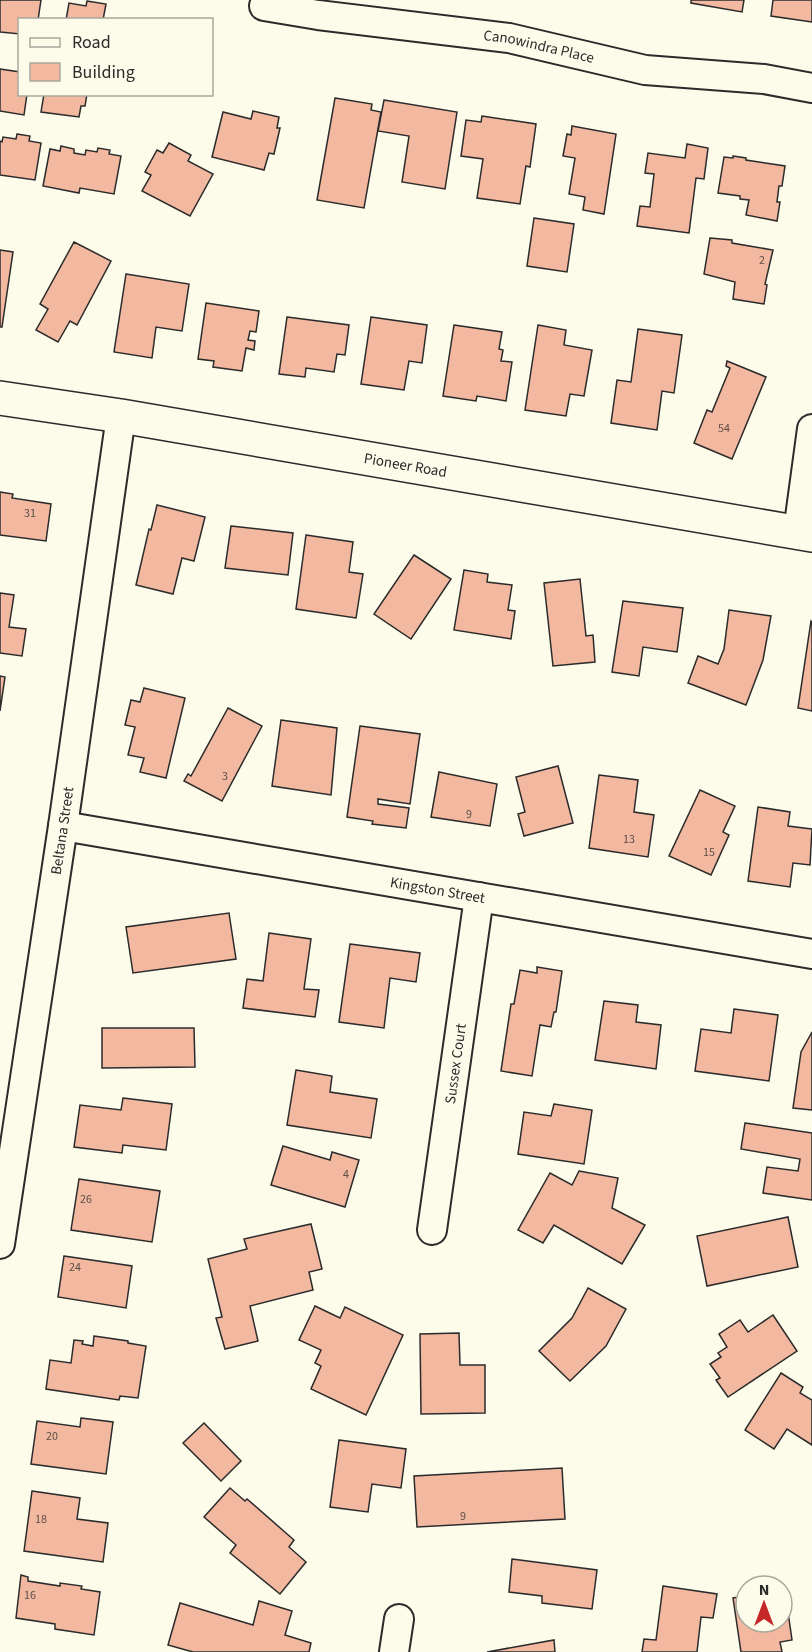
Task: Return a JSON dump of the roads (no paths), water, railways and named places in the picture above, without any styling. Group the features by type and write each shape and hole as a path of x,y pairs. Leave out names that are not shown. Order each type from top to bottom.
{"main road":[{"name":"Pioneer Road","path":"0,398 121,416 805,533"}],"street":[{"name":"Canowindra Place","path":"264,6 318,15 509,38 645,70 764,79 812,88"},
{"name":"Beltana Street","path":"0,1244 121,416"},
{"path":"805,533 812,429"},
{"name":"Kingston Street","path":"63,825 812,954"},
{"name":"Sussex Court","path":"432,1230 479,897"},
{"path":"394,1652 399,1619"}]}
